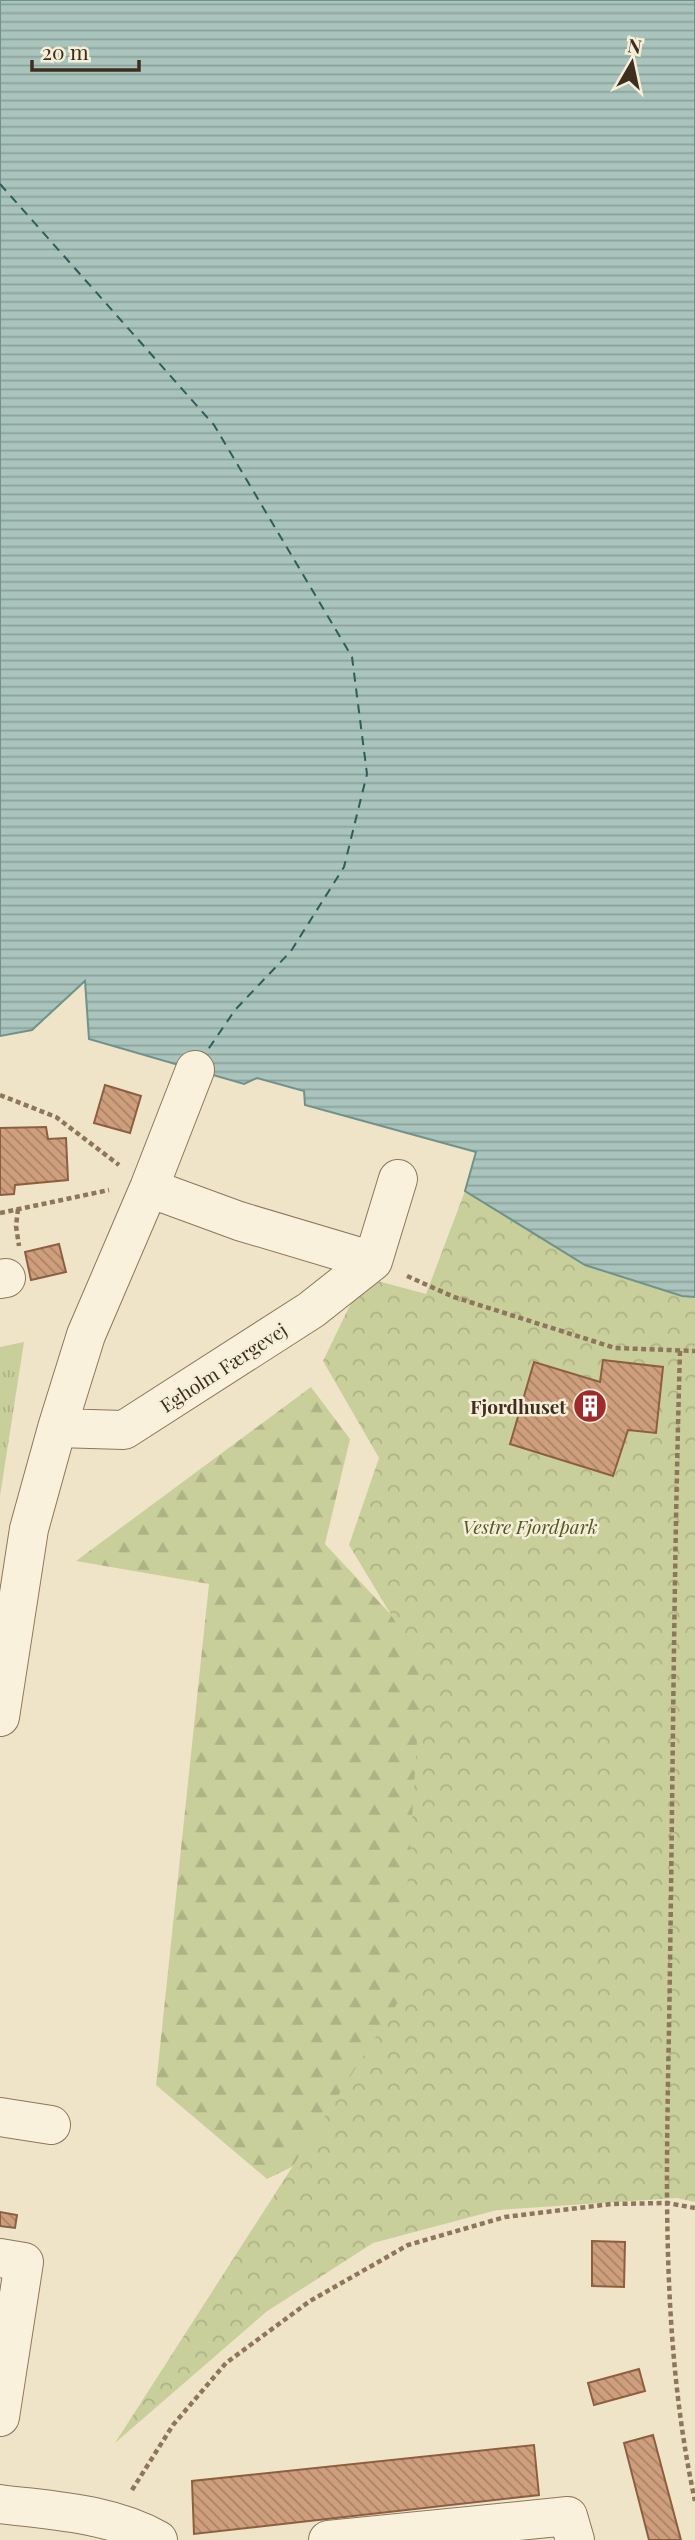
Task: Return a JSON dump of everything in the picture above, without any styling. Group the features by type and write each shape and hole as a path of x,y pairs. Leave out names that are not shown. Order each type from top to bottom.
{"street":[{"path":"0,1717 3,1674 29,1529 57,1428 86,1335 195,1070"},
{"path":"146,1185 239,1222 373,1261 398,1179"},
{"name":"Egholm Færgevej","path":"57,1428 124,1430 311,1310 373,1261"},
{"path":"0,2117 51,2125"},
{"path":"0,2258 24,2262 0,2417"},
{"path":"0,2504 112,2520 158,2540"},
{"path":"328,2540 568,2516 575,2540"}],"path":[{"path":"0,1095 56,1117 146,1185"},
{"path":"0,1213 146,1185"},
{"path":"373,1261 454,1297 615,1348 695,1351"},
{"path":"680,1351 674,1555 667,2203 672,2341 695,2501"},
{"path":"112,2520 173,2425 226,2363 310,2301 408,2245 505,2217 611,2204 667,2203 695,2208"}],"green space":[{"name":"Vestre Fjordpark","path":"465,1191 585,1265 682,1296 695,1297 695,2202 677,2198 497,2210 373,2243 266,2312 115,2443 400,1999 422,1666 349,1545 379,1458 323,1361 351,1303 378,1281 426,1294"},
{"path":"24,1342 0,1496 0,1347"},
{"path":"311,1387 350,1439 325,1544 425,1651 437,2034 337,2145 267,2179 156,2085 209,1584 76,1561"}],"water":[{"path":"0,0 695,0 695,1297 682,1296 585,1265 465,1191 476,1152 305,1105 304,1091 257,1078 244,1084 89,1039 85,981 32,1030 0,1036"}],"building":[{"path":"105,1085 141,1096 130,1133 94,1123"},
{"path":"46,1127 48,1139 66,1138 68,1180 15,1185 14,1194 0,1195 0,1128"},
{"path":"59,1244 66,1272 31,1280 25,1252"},
{"name":"Fjordhuset","path":"603,1360 663,1367 656,1433 628,1430 613,1476 510,1444 534,1362 600,1382"},
{"path":"0,2212 17,2215 15,2228 0,2226"},
{"path":"592,2241 625,2242 624,2287 592,2286"},
{"path":"639,2369 645,2391 594,2405 588,2383"},
{"path":"653,2435 681,2540 649,2540 624,2443"},
{"path":"534,2445 539,2495 194,2534 192,2481"}],"ferry route":[{"path":"0,184 214,425 352,657 367,774 344,867 291,951 235,1010 205,1054"}],"place":[{"name":"Fjordhuset","path":"590,1406"}]}
